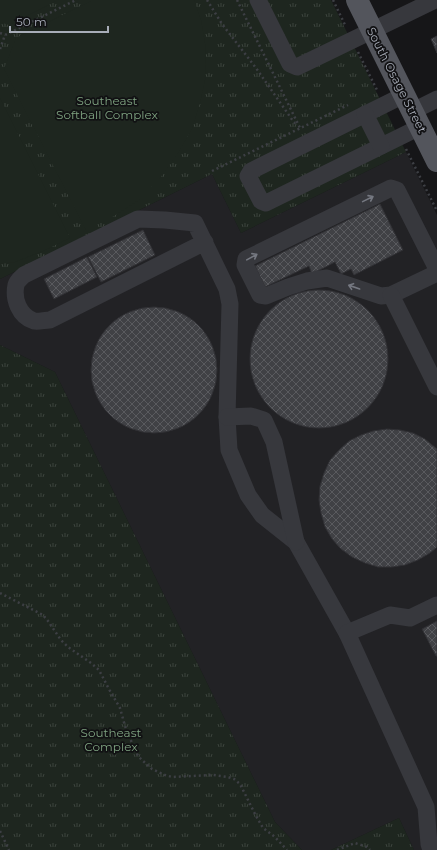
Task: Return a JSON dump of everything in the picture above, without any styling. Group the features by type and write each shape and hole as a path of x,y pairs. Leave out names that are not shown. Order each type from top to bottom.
{"main road":[{"name":"South Osage Street","path":"357,0 437,161"}],"street":[{"path":"258,0 290,64 297,67 435,0"},
{"path":"412,111 381,146 266,203 261,201 248,176 251,171 365,114 412,111 437,100"},
{"path":"365,114 381,146"},
{"path":"437,269 397,190 391,188 246,259 245,265 260,295 266,296 307,281 327,278 381,296 391,295 437,273"},
{"path":"205,242 50,320 35,321 23,315 18,306 15,294 17,283 24,275 138,219 195,223 205,242 227,289 230,304 227,417 229,450 248,495 262,515 296,542"},
{"path":"391,295 437,387"},
{"path":"227,417 251,416 264,420 274,442 296,542 347,633 426,807 429,844 431,850"},
{"path":"347,633 390,615 410,618 437,605"}],"path":[{"path":"0,49 5,35 76,0"},
{"path":"207,0 222,24 248,57 293,121 297,123"},
{"path":"237,0 300,128"},
{"path":"0,33 5,35"},
{"path":"212,171 349,104"},
{"path":"0,593 43,615 68,647 99,670 120,708 125,726 138,756 152,769 172,777 213,775 228,776 234,779 240,784 263,828 275,837 287,850"},
{"path":"0,831 9,850"},
{"path":"337,850 355,843 367,847 370,850"}],"shaded area":[{"path":"406,152 437,215 437,850 414,850 399,818 331,850 302,850 275,822 55,372 0,345 0,279 212,174 241,233"}],"green space":[{"name":"Southeast Softball Complex","path":"0,0 331,0 406,152 241,233 212,174 0,279"},
{"path":"0,0 58,0 9,25 0,22"},
{"path":"93,0 194,0 201,20 206,49 205,80 200,103 192,129 178,153 160,178 139,200 114,216 86,230 4,69 16,38"},
{"path":"0,98 70,238 15,262 0,264"},
{"name":"Southeast Complex","path":"0,345 55,372 275,822 302,850 0,850"},
{"path":"399,818 414,850 331,850"}],"building":[{"path":"437,36 437,53 431,39"},
{"path":"380,204 403,250 354,275 351,269 341,274 335,262 312,274 309,266 265,287 255,266"},
{"path":"143,230 155,255 101,282 88,257"},
{"path":"87,257 97,277 54,299 44,279"},
{"path":"312,290 326,290 352,298 368,310 380,326 383,333 387,346 387,372 383,385 380,392 368,408 352,420 345,423 326,428 312,428 286,420 270,408 258,392 255,385 250,366 250,352 258,326 270,310 286,298 293,295"},
{"path":"160,307 184,314 199,325 210,340 216,358 216,382 210,400 199,415 184,426 166,432 148,433 124,426 109,415 98,400 92,382 91,364 98,340 109,325 124,314 142,308"},
{"path":"387,429 413,433 425,439 437,449 437,547 418,560 405,565 378,567 352,557 341,549 332,539 325,527 319,500 320,486 324,473 330,460 339,450 349,441 361,435"},
{"path":"437,621 437,656 436,656 422,629"}]}
